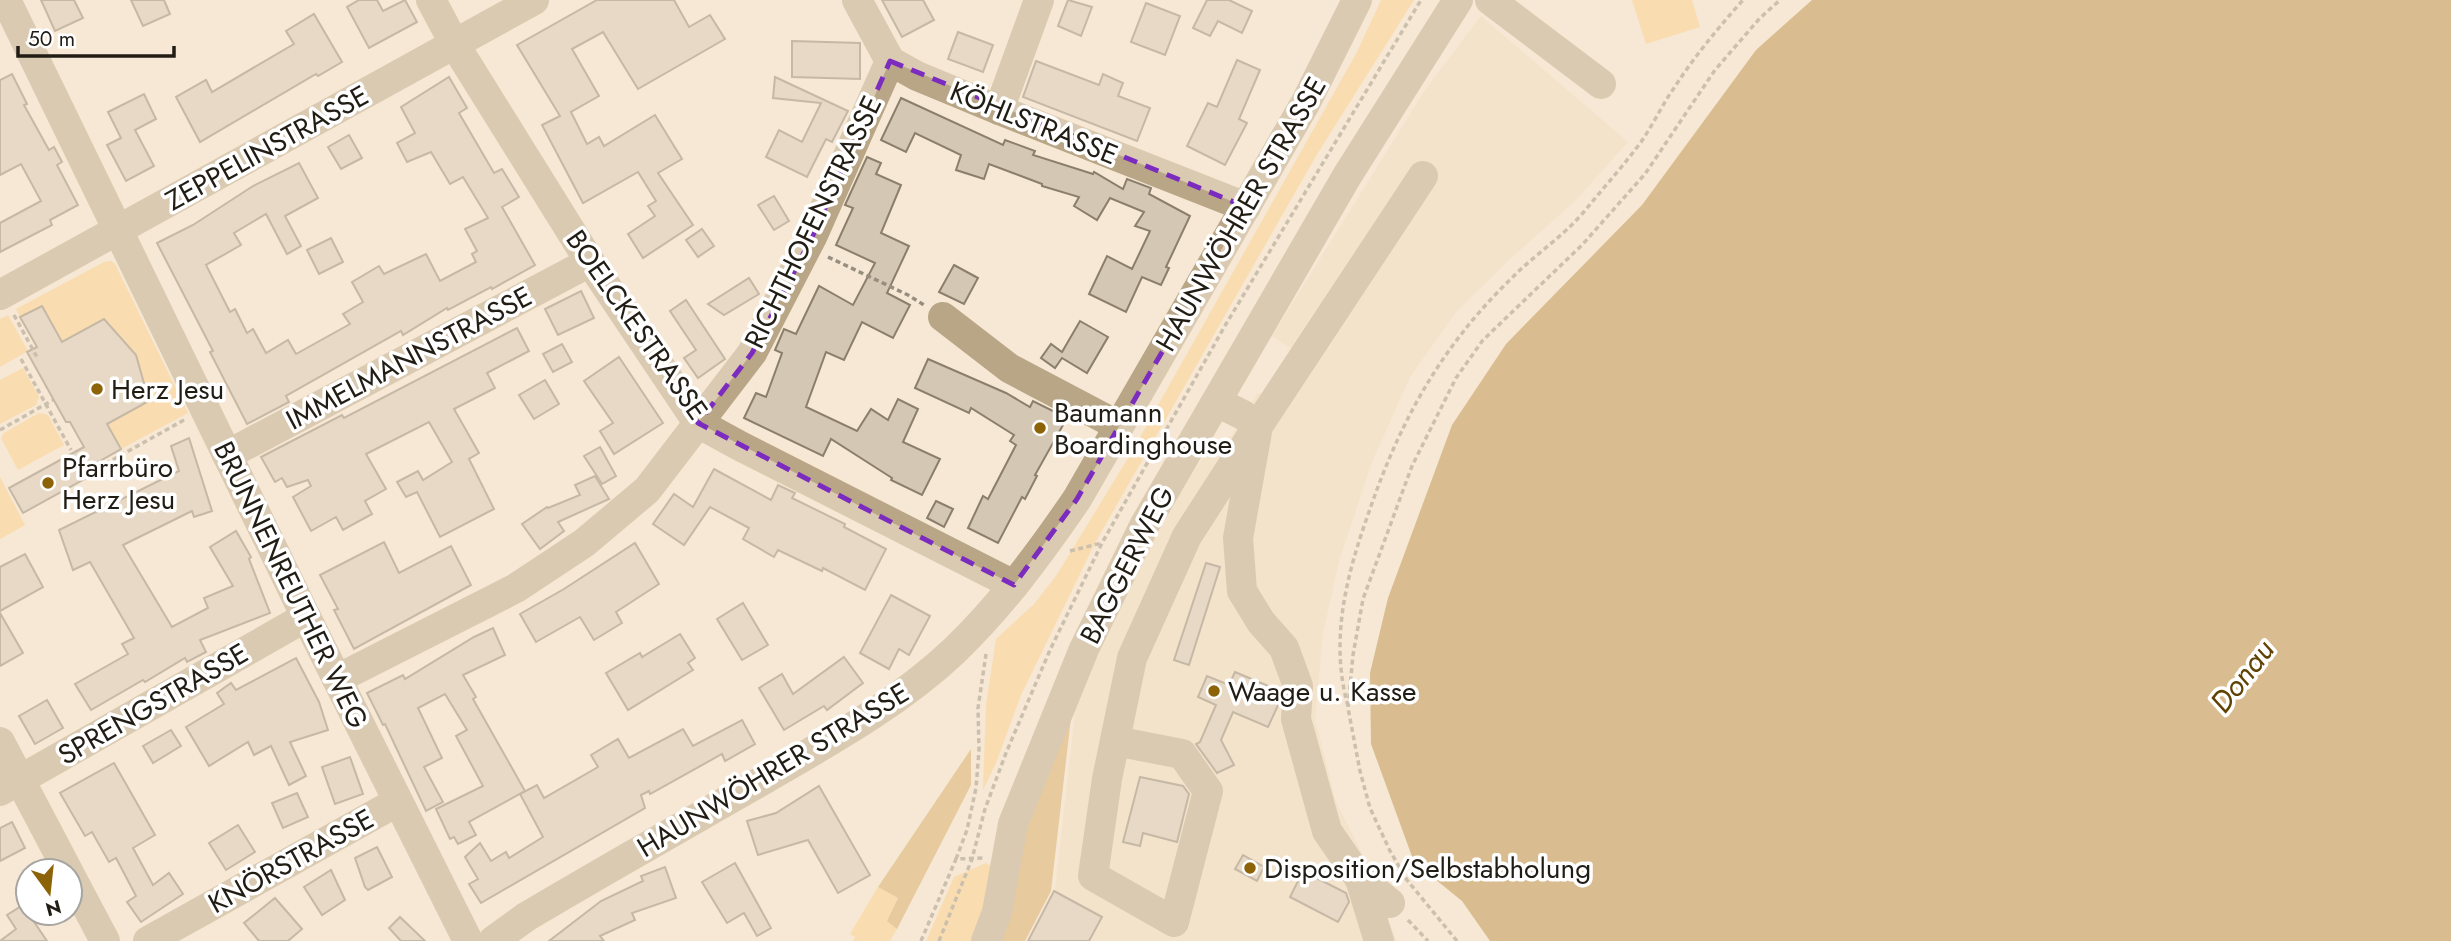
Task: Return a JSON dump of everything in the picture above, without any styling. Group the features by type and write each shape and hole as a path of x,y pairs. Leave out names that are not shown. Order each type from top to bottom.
{"street":[{"name":"BOELCKESTRASSE","path":"431,0 455,45 590,262 698,422 1014,585"},
{"name":"ZEPPELINSTRASSE","path":"5,303 118,229 534,0"},
{"path":"857,0 890,61"},
{"path":"999,110 1039,0"},
{"name":"HAUNWÖHRER STRASSE","path":"505,938 549,904 877,711 915,684 989,615 1044,547 1077,499 1306,102 1357,0"},
{"name":"BAGGERWEG","path":"986,941 997,912 1013,824 1084,649 1144,526 1348,176 1458,0"},
{"path":"1490,0 1601,83"},
{"name":"BRUNNENREUTHER WEG","path":"8,1 306,617 468,941"},
{"name":"KÖHLSTRASSE","path":"890,61 917,76 999,110 1246,207"},
{"name":"RICHTHOFENSTRASSE","path":"337,679 516,588 584,543 647,490 752,353 807,247 890,61"},
{"path":"1115,741 1182,754 1208,791 1172,932 1093,876 1107,779 1132,658 1187,536 1423,176"},
{"name":"IMMELMANNSTRASSE","path":"227,455 590,262"},
{"path":"943,317 1009,368 1119,426"},
{"path":"1217,402 1258,426"},
{"path":"1258,426 1238,538 1242,591 1261,622 1284,648 1298,686 1296,719 1327,831 1360,879 1390,903"},
{"name":"SPRENGSTRASSE","path":"10,785 306,617"},
{"path":"0,743 10,785 58,857"},
{"name":"KNÖRSTRASSE","path":"148,941 397,802"},
{"path":"1360,879 1379,941"},
{"path":"84,901 105,941"}],"path":[{"path":"939,941 972,859 985,809 1006,753 1050,650 1102,543 1233,312 1422,0"},
{"path":"1457,941 1408,880 1370,808 1360,771 1341,682 1339,653 1344,595 1360,536 1385,466 1408,415 1432,375 1464,331 1518,272 1581,216 1642,141 1674,88 1715,31 1743,0"},
{"path":"1348,708 1353,655 1363,599 1412,466 1456,378 1483,340 1582,245 1645,174 1715,70 1760,18 1780,0"},
{"path":"807,247 908,295 943,317"},
{"path":"5,303 38,359"},
{"path":"21,359 71,450"},
{"path":"0,430 53,400"},
{"path":"98,468 192,416"},
{"path":"1066,552 1102,543"},
{"path":"921,941 967,831 976,788 978,708 988,642"},
{"path":"956,859 972,859"},
{"path":"1390,903 1428,941"}],"highlighted area":[{"path":"890,61 1246,207 1077,499 1014,585 698,423 752,353 813,235"}],"shaded area":[{"path":"1381,0 1414,0 1316,156 1095,543 1021,695 983,790 986,705 996,639 1034,604 1056,576 1130,455 1357,52"},
{"path":"1632,0 1692,0 1700,27 1646,44"},
{"path":"1481,16 1628,142 1575,201 1456,312 1410,377 1372,462 1339,561 1323,633 1315,720 1336,802 1368,865 1395,900 1383,908 1397,941 1028,941 1055,891 1076,704 1153,529 1207,452 1231,436 1257,394 1274,390 1297,352 1272,336 1425,90"},
{"path":"111,261 115,264 188,413 121,449 106,421 114,421 149,401 136,355 104,319 68,339 64,345 42,306 20,317 16,309 104,262"},
{"path":"8,315 28,351 0,367 0,319"},
{"path":"23,368 39,397 36,405 0,424 0,380"},
{"path":"39,413 48,415 64,445 18,470 1,438 4,433"},
{"path":"0,477 25,525 0,539"},
{"path":"1072,709 1051,891 1025,941 1000,941 1027,828"},
{"path":"971,749 971,785 897,929 887,921 898,898 878,887"},
{"path":"986,863 991,866 978,941 926,941 954,877"},
{"path":"878,887 898,898 887,921 897,929 890,941 853,941 855,937 850,934"}],"water":[{"name":"Donau","path":"1812,0 2451,0 2451,941 1490,941 1462,901 1414,862 1371,744 1370,673 1388,598 1452,425 1506,344 1642,205 1756,50"}],"building":[{"path":"41,0 74,0 83,18 55,31"},
{"path":"131,0 164,0 170,14 143,26"},
{"path":"359,0 377,0 383,11 405,0 417,22 369,48 347,7"},
{"path":"597,0 674,0 689,27 710,15 725,39 638,89 603,32 572,49 599,96 571,112 587,144 599,137 604,146 655,115 682,159 658,173 693,225 643,258 628,234 655,216 648,206 656,201 638,172 583,203 542,125 560,116 517,45"},
{"path":"882,0 923,0 934,20 902,37"},
{"path":"1068,0 1092,7 1081,36 1058,26"},
{"path":"1207,0 1229,0 1252,11 1242,33 1218,21 1210,36 1193,28"},
{"path":"1146,3 1180,16 1165,55 1131,42"},
{"path":"314,14 342,62 318,76 316,74 200,142 176,97 206,80 212,92 294,44 286,31"},
{"path":"958,32 993,45 983,72 948,59"},
{"path":"792,41 860,43 860,79 792,77"},
{"path":"1237,60 1260,70 1239,119 1247,123 1225,165 1187,146 1208,103 1217,107"},
{"path":"1036,61 1099,85 1103,74 1123,83 1118,96 1150,108 1137,141 1023,97"},
{"path":"12,74 27,104 24,105 49,150 54,147 62,162 57,165 78,205 50,220 52,225 0,252 0,223 41,201 21,164 0,175 0,80"},
{"path":"449,77 467,108 459,113 494,173 502,169 519,197 502,207 535,265 492,289 491,287 448,310 447,308 403,335 401,331 286,396 289,402 247,424 157,243 193,225 253,186 299,163 318,198 285,216 301,246 287,254 266,214 234,233 241,245 206,265 230,312 235,309 247,333 253,329 266,353 288,340 296,354 350,324 343,314 363,302 352,282 379,266 384,274 426,254 440,281 476,262 472,254 477,251 465,229 488,218 463,177 450,184 431,152 407,162 397,143 415,133 401,107"},
{"path":"775,77 848,111 832,142 826,139 807,177 766,157 779,130 802,142 821,103 773,98"},
{"path":"144,94 156,119 135,130 154,166 126,181 107,145 121,138 108,112"},
{"path":"901,98 1003,145 1005,140 1035,151 1033,155 1093,174 1094,172 1123,189 1127,179 1151,188 1149,194 1190,216 1166,267 1169,268 1161,285 1142,277 1126,312 1089,294 1107,256 1132,269 1150,231 1135,226 1144,212 1110,198 1097,220 1074,206 1079,197 1042,186 989,164 984,179 956,170 961,155 915,133 906,152 881,140"},
{"path":"349,135 362,158 341,169 328,147"},
{"path":"867,157 881,163 876,174 901,185 881,233 909,246 887,293 910,305 893,338 862,322 844,360 826,352 806,407 857,431 871,409 888,420 898,399 918,409 903,442 940,459 922,495 891,480 892,478 831,439 823,456 744,418 756,393 766,397 782,353 775,350 784,329 796,334 819,286 853,305 875,263 836,245 853,208 845,205"},
{"path":"774,196 789,221 774,230 758,205"},
{"path":"702,229 714,246 698,257 686,240"},
{"path":"331,238 343,262 319,274 307,250"},
{"path":"954,265 978,278 964,304 939,292"},
{"path":"749,278 759,294 724,315 708,304"},
{"path":"581,291 594,318 558,335 545,309"},
{"path":"686,300 725,359 698,378 684,358 696,350 670,311"},
{"name":"Herz Jesu","path":"42,306 62,342 104,319 136,355 149,401 107,424 121,449 93,465 97,472 23,513 9,488 84,447 70,422 66,422 27,352 37,347 20,317"},
{"path":"1080,321 1108,337 1087,373 1062,358 1055,368 1041,358 1051,344 1062,352"},
{"path":"517,328 529,351 487,373 495,388 454,409 479,453 469,459 494,509 440,537 417,492 406,497 397,482 418,471 423,480 452,462 429,422 366,454 386,489 365,501 372,514 343,530 336,517 311,531 293,497 311,486 308,480 287,487 282,478 275,482 261,457 342,415 344,418"},
{"path":"562,344 572,362 553,372 543,354"},
{"path":"619,357 663,423 614,454 600,431 613,423 584,381"},
{"path":"928,359 1006,393 1030,407 1033,401 1067,418 1035,475 1037,476 1025,499 1022,497 998,543 968,528 983,496 988,499 1016,445 1010,441 1014,435 971,408 969,413 915,388"},
{"path":"545,380 559,404 534,419 519,395"},
{"path":"189,438 212,511 194,517 192,511 123,545 172,627 208,608 204,598 233,586 210,547 236,531 251,557 249,559 270,613 200,640 206,652 187,662 185,658 91,710 75,684 128,654 122,644 134,638 90,562 73,570 59,530 179,471 171,446"},
{"path":"600,447 616,476 602,484 584,456"},
{"path":"714,469 771,500 778,485 795,493 792,498 845,524 844,527 886,549 865,590 823,568 822,571 778,550 774,557 743,539 749,528 710,507 684,545 653,524 674,494 693,507"},
{"path":"595,476 609,499 558,522 564,531 540,549 522,524 547,507 580,495 575,485"},
{"path":"936,501 953,509 944,527 927,518"},
{"path":"384,542 399,573 451,546 471,585 354,649 334,610 338,609 320,575"},
{"path":"635,543 659,584 616,612 622,623 594,640 580,617 536,642 520,614"},
{"path":"25,554 43,587 0,611 0,567"},
{"path":"1206,563 1220,567 1189,665 1174,660"},
{"path":"891,595 930,616 909,655 899,649 889,669 860,653"},
{"path":"743,603 768,645 742,660 717,619"},
{"path":"0,613 23,653 0,666"},
{"path":"493,628 505,655 463,675 476,697 473,699 525,791 469,822 476,835 458,844 454,837 450,839 436,809 483,786 456,736 467,730 445,694 418,708 442,758 424,767 443,802 426,811 385,724 383,725 367,693 403,675 405,679"},
{"path":"680,634 695,658 688,663 693,670 628,710 606,673 640,653 642,657"},
{"path":"844,657 863,683 827,710 824,706 784,730 759,688 782,674 793,694"},
{"path":"296,658 319,702 328,730 290,742 306,776 289,785 271,746 254,755 248,742 209,766 186,727 224,704 217,693 231,683 236,690"},
{"path":"1235,672 1280,691 1280,701 1268,727 1233,712 1221,740 1234,765 1217,773 1196,744 1200,742 1216,705 1198,697 1207,676 1229,685"},
{"path":"47,700 63,728 35,744 19,716"},
{"path":"742,720 755,744 725,761 722,754 650,794 649,791 641,795 645,808 481,903 469,884 478,879 465,857 480,843 491,861 506,852 509,858 543,837 520,794 537,785 544,798 598,767 591,755 618,739 629,758 683,729 693,746"},
{"path":"171,730 181,746 153,763 143,746"},
{"path":"350,757 363,794 335,804 322,767"},
{"path":"114,763 155,835 133,848 153,885 169,873 183,894 141,922 127,902 136,896 116,858 109,862 92,832 85,836 60,793"},
{"path":"1140,777 1183,786 1189,794 1177,842 1143,833 1140,846 1123,842"},
{"path":"819,786 870,875 838,893 808,840 758,855 747,821 776,813"},
{"path":"297,793 308,817 283,828 272,803"},
{"path":"12,822 25,848 0,861 0,828"},
{"path":"238,825 255,852 226,870 209,843"},
{"path":"377,847 392,877 368,890 355,858"},
{"name":"Disposition/Selbstabholung","path":"1243,855 1264,867 1257,881 1235,869"},
{"path":"735,863 771,928 757,936 744,913 727,923 702,882"},
{"path":"665,867 676,898 632,913 635,920 600,936 604,941 549,941 601,901 643,881 641,876"},
{"path":"331,870 345,900 322,915 304,887"},
{"path":"1303,871 1346,893 1349,902 1338,922 1290,897"},
{"path":"1054,891 1102,917 1089,941 1028,941"},
{"path":"275,898 302,929 288,941 259,941 244,923"},
{"path":"14,911 14,926 7,915"},
{"path":"400,917 425,941 401,941 389,928"},
{"path":"15,927 38,927 47,941 0,941 16,929"}],"place":[{"name":"Herz Jesu","path":"97,389"},
{"name":"Baumann Boardinghouse","path":"1040,428"},
{"name":"Pfarrbüro Herz Jesu","path":"48,483"},
{"name":"Waage u. Kasse","path":"1214,691"},
{"name":"Disposition/Selbstabholung","path":"1250,868"}]}
